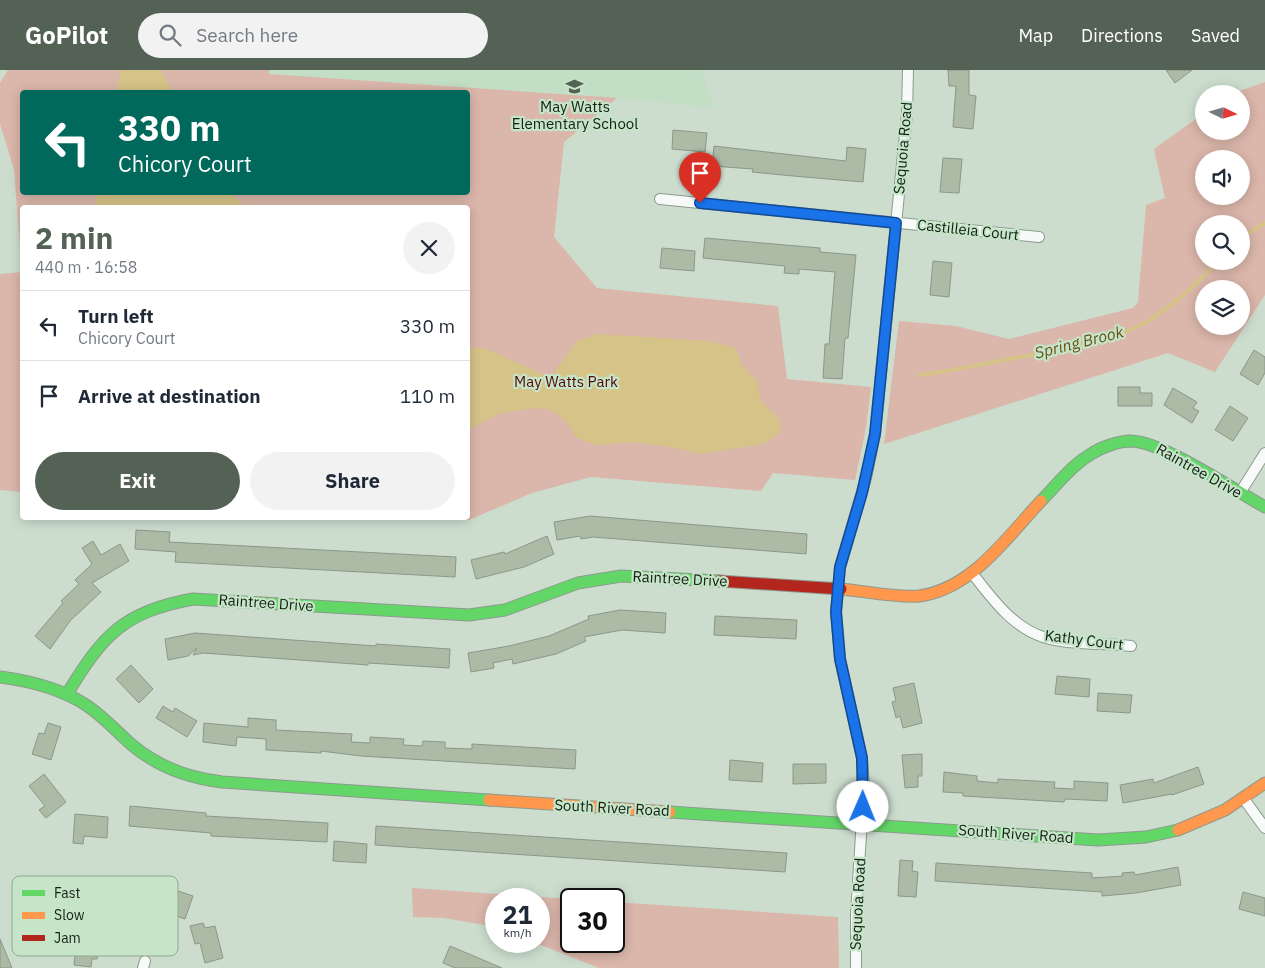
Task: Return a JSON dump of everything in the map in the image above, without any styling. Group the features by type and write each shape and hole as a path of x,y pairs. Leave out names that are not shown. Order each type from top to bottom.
{"street":[{"name":"Sequoia Road","path":"856,968 856,914 862,824 862,758 840,659 836,612 840,567 862,493 875,434 907,114 908,70"},
{"name":"Castilleia Court","path":"660,199 1039,237"},
{"name":"Raintree Drive","path":"67,694 98,645 120,625 160,605 193,599 469,615 505,610 578,583 609,576 838,588 917,596 944,590 972,573 1079,462 1090,454 1112,444 1131,442 1159,447 1265,507"},
{"path":"1240,492 1265,454"},
{"name":"Kathy Court","path":"972,573 1007,614 1030,631 1054,639 1131,646"},
{"name":"South River Road","path":"0,677 25,680 52,687 67,694 87,706 133,747 147,756 176,771 211,781 1098,840 1131,839 1171,832 1201,823 1244,799 1265,783"},
{"path":"1244,799 1265,828"}],"shaded area":[{"path":"121,70 161,70 171,90 116,90"},
{"name":"May Watts Elementary School","path":"269,70 701,70 715,108 617,98 268,74"},
{"path":"97,195 233,195 243,205 95,205"},
{"path":"598,334 707,341 731,346 736,349 742,365 758,382 760,400 778,418 780,423 779,434 763,444 701,454 676,448 633,442 595,445 576,437 565,420 557,414 548,409 535,408 501,413 470,429 470,347 486,349 547,376 556,372 577,341"}],"green space":[{"name":"May Watts Park","path":"8,70 269,70 269,74 617,98 564,142 554,237 597,288 778,306 787,379 871,387 866,428 855,480 773,473 761,491 591,477 532,493 470,520 470,205 20,205 20,246 14,170 0,124 0,83"},
{"path":"1265,82 1265,295 1250,318 1250,280 1195,280 1195,335 1239,335 1215,372 1168,353 884,444 899,321 956,326 1009,339 1133,308 1138,302 1146,205 1165,198 1154,149 1195,119 1195,140 1250,140 1250,87"},
{"path":"20,272 20,492 0,490 0,274"},
{"path":"412,888 485,893 485,925 444,918 413,917"},
{"path":"550,898 560,898 560,953 550,949"},
{"path":"625,903 838,917 839,968 599,968 561,953 625,953"}],"building":[{"path":"948,70 969,70 969,95 976,96 973,129 953,127 956,86 949,86"},
{"path":"1166,70 1192,70 1175,83"},
{"path":"673,130 707,133 705,152 672,149"},
{"path":"714,146 846,161 847,147 866,149 863,182 752,172 753,169 712,166"},
{"path":"943,158 962,159 959,193 940,192"},
{"path":"705,238 820,248 820,252 856,255 848,338 845,338 842,379 823,378 825,344 829,344 835,272 799,269 799,274 784,273 785,266 703,258"},
{"path":"662,248 695,251 694,271 660,268"},
{"path":"933,261 952,263 949,297 930,295"},
{"path":"1254,350 1265,357 1265,373 1258,385 1240,374"},
{"path":"1118,387 1140,387 1140,393 1152,393 1152,406 1118,406"},
{"path":"1173,388 1197,402 1193,408 1199,411 1192,423 1164,405"},
{"path":"1230,406 1248,418 1233,441 1215,430"},
{"path":"590,516 807,534 806,554 593,537 581,539 580,536 557,540 554,522"},
{"path":"136,530 170,532 169,542 456,557 455,577 175,562 176,552 135,549"},
{"path":"547,536 554,554 524,567 476,579 471,560 504,552 505,554"},
{"path":"93,541 101,555 120,544 129,561 92,583 101,592 70,621 50,649 35,636 63,603 61,601 79,584 75,580 92,564 82,548"},
{"path":"620,610 666,613 665,633 622,630 584,637 586,641 556,654 513,664 512,659 493,663 494,668 471,672 468,653 509,646 549,636 589,619 588,616"},
{"path":"715,616 797,620 796,639 714,635"},
{"path":"195,633 376,646 376,644 450,649 449,668 368,663 368,665 203,653 193,655 197,648 188,656 168,660 165,639"},
{"path":"131,665 153,689 139,703 116,679"},
{"path":"1057,676 1090,679 1089,697 1055,694"},
{"path":"914,683 922,723 903,728 900,716 896,718 892,702 896,701 893,688"},
{"path":"1098,693 1132,695 1130,713 1097,711"},
{"path":"163,706 173,712 175,708 197,721 187,737 156,718"},
{"path":"248,718 276,720 276,730 352,734 351,742 370,743 370,737 404,739 403,745 422,746 423,741 445,742 445,748 472,749 472,744 576,750 575,769 361,756 321,751 321,753 266,750 266,739 237,737 236,746 203,742 204,723 248,727"},
{"path":"48,723 61,727 51,760 32,754 39,733 44,734"},
{"path":"922,754 922,776 918,776 918,787 905,788 902,755"},
{"path":"730,760 763,763 762,782 729,780"},
{"path":"793,764 826,764 826,783 793,784"},
{"path":"1198,767 1204,784 1172,795 1123,803 1120,785 1153,779 1154,783"},
{"path":"944,772 977,776 977,781 998,783 998,779 1055,782 1054,788 1074,789 1074,781 1108,783 1107,801 1065,799 1064,802 963,796 963,793 943,792"},
{"path":"44,774 66,802 46,818 39,810 45,806 29,786"},
{"path":"130,806 206,813 206,816 328,823 327,842 211,836 211,833 129,826"},
{"path":"75,814 108,817 107,838 84,836 83,844 73,843"},
{"path":"376,826 787,853 785,872 375,845"},
{"path":"334,841 367,844 366,863 333,861"},
{"path":"900,860 913,861 912,871 918,872 916,897 898,896"},
{"path":"936,863 1092,873 1092,878 1123,876 1122,873 1134,872 1135,875 1178,867 1181,885 1136,893 1102,896 1102,892 935,881"},
{"path":"178,891 193,896 185,919 178,917"},
{"path":"1243,892 1265,898 1265,916 1239,909"},
{"path":"203,923 205,928 215,926 223,958 205,963 200,943 195,944 190,926"},
{"path":"0,939 12,968 0,968"},
{"path":"450,946 502,968 455,968 443,963"},
{"path":"75,956 97,956 97,959 92,959 91,967 74,965"}],"waterway":[{"name":"Spring Brook","path":"1250,232 1265,223"},
{"name":"Spring Brook","path":"919,375 1061,349 1101,340 1127,331 1163,311 1210,270"}],"traffic: fast":[{"path":"1041,501 1081,460 1098,450 1120,442 1131,441 1145,443 1162,449 1265,507"},
{"path":"67,694 92,656 117,629 149,611 193,599 469,615 505,610 578,583 621,576 719,581"},
{"path":"0,677 44,686 76,699 98,714 132,745 152,760 198,778 222,782 489,800"},
{"path":"670,812 1098,840 1146,837 1178,830"}],"traffic: slow":[{"path":"841,589 911,596 938,591 956,583 987,559 1041,501"},
{"path":"1178,830 1225,810 1265,783"},
{"path":"489,800 670,812"}],"traffic: jam":[{"path":"719,581 841,589"}],"place":[{"name":"May Watts Elementary School","path":"575,86"}],"route":[{"path":"700,203 896,223 875,434 866,478 840,567 836,612 840,659 862,758 863,807"}]}
